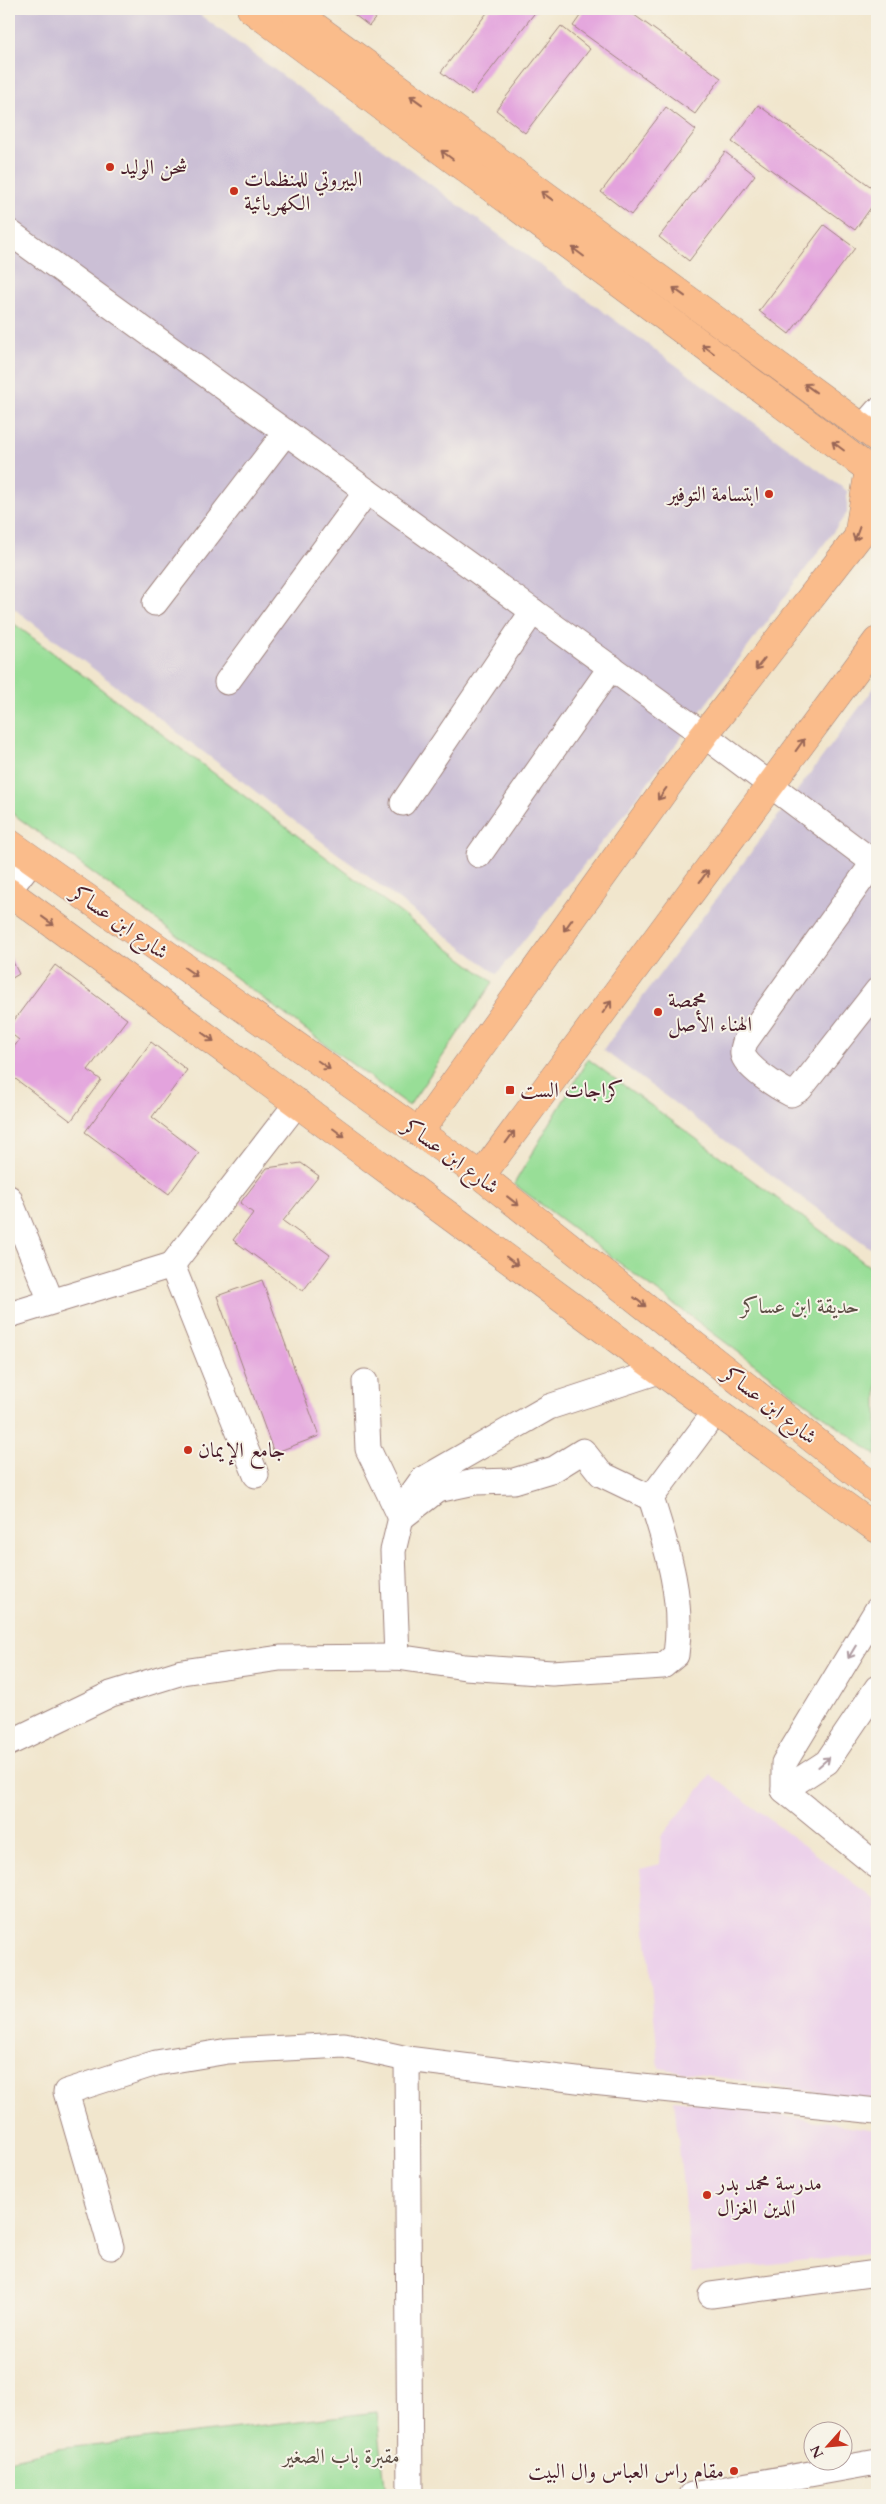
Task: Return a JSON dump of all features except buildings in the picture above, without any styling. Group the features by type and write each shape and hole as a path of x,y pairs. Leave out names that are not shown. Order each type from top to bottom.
{"main road":[{"path":"251,9 873,472 858,537 704,735 419,1132"},
{"path":"291,9 873,425"},
{"path":"482,1176 877,641"},
{"name":"شارع ابن عساكر","path":"9,843 482,1176 877,1490"},
{"name":"شارع ابن عساكر","path":"9,891 298,1102 714,1412 877,1529"}],"street":[{"path":"9,232 611,667 876,864 745,1042 743,1053 747,1063 791,1094 800,1089 877,991"},
{"path":"155,604 286,432"},
{"path":"227,682 367,491"},
{"path":"403,803 533,611"},
{"path":"479,855 611,667"},
{"path":"9,891 32,860"},
{"path":"9,1316 51,1301 172,1265 298,1102"},
{"path":"9,1198 51,1301"},
{"path":"172,1265 256,1475"},
{"path":"397,1657 394,1551 404,1505 422,1480 549,1407 659,1371"},
{"path":"366,1382 368,1449 401,1518"},
{"path":"651,1498 714,1412"},
{"path":"9,1743 111,1694 182,1672 280,1658 397,1657 465,1667 552,1673 663,1666 676,1655 679,1634 672,1564 651,1498 601,1474 583,1451 554,1470 514,1481 475,1482 437,1490 401,1518"},
{"path":"784,1790 784,1764 877,1610"},
{"path":"784,1790 827,1762 877,1688"},
{"path":"784,1790 877,1866"},
{"path":"111,2247 66,2092 156,2063 228,2051 344,2046 408,2059 592,2082 877,2111"},
{"path":"408,2059 408,2424 410,2495"},
{"path":"711,2294 877,2273"},
{"path":"692,2495 877,2462"}],"shaded area":[{"path":"9,9 192,9 847,491 847,513 632,804 497,974 9,605"},
{"path":"877,684 877,1253 603,1050"},
{"path":"711,1775 877,1901 877,2099 828,2094 659,2068 640,1869 660,1864 661,1837"},
{"path":"674,2100 877,2130 877,2252 692,2273"}],"green space":[{"path":"9,620 493,982 409,1106 9,811"},
{"name":"حديقة ابن عساكر","path":"588,1059 877,1272 877,1456 514,1184"},
{"name":"مقبرة باب الصغير","path":"377,2412 386,2495 9,2495 9,2460 57,2449"}],"place":[{"name":"شحن الوليد","path":"110,167"},
{"name":"البيروتي للمنظمات الكهربائية","path":"234,191"},
{"name":"ابتسامة التوفير","path":"769,494"},
{"name":"محمصة الهناء الأصل","path":"658,1012"},
{"name":"كراجات الست","path":"510,1090"},
{"name":"جامع الإيمان","path":"188,1450"},
{"name":"مدرسة محمد بدر الدين الغزال","path":"707,2195"},
{"name":"مقام راس العباس وال البيت","path":"734,2471"}]}
